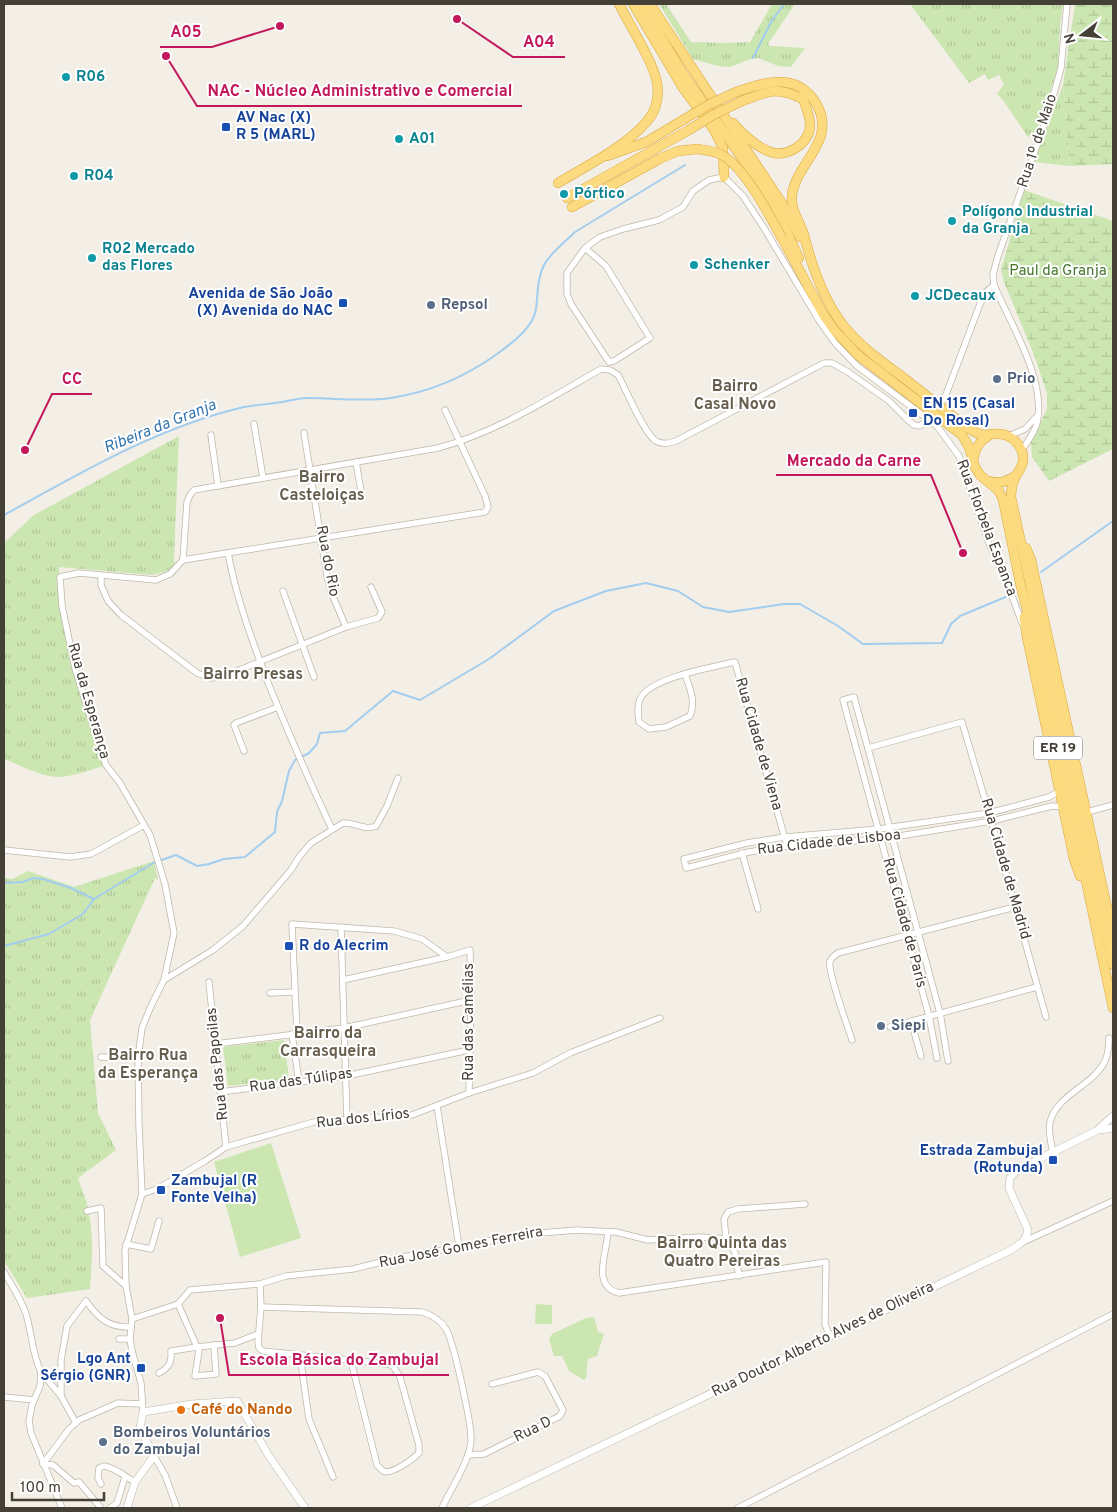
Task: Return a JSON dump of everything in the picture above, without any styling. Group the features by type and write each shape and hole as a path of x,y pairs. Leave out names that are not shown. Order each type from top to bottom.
{"highway":[{"path":"558,183 638,131 652,115 658,97 657,81 619,4"},
{"path":"633,4 683,88 723,148 724,177"},
{"path":"641,4 684,75 774,204 823,314"},
{"path":"650,4 781,202 808,253"},
{"path":"599,158 646,142 708,105 763,82 776,81 796,85 808,93 822,117 822,132 817,148 799,175 792,196 794,211 802,228 808,253 823,293 843,325 865,349 969,429 979,434 1009,436 1016,441 1022,450 1023,459 1021,468 1007,482 988,481 980,475 975,467 976,448 982,440 990,435"},
{"path":"567,198 713,115 742,101 774,90 789,92 803,99 809,114 810,128 802,143 794,150 776,154 767,151 738,128 702,84"},
{"path":"572,207 661,158 678,151 697,149 721,154 742,173 761,202 823,314 835,331 858,355 962,436 974,458"},
{"path":"1015,476 1011,497 1017,527 1113,965"},
{"name":"ER 19","path":"988,481 999,491 1003,500 1020,587 1034,636 1113,1008"},
{"path":"1017,527 1031,560 1113,935"},
{"path":"1020,587 1027,637 1074,859 1091,909"}],"street":[{"name":"Rua 1º de Maio","path":"994,285 993,274 998,256 1043,128 1061,68 1067,4"},
{"path":"585,248 606,266 650,338 614,361 609,362 571,304 567,294 567,273 585,248 600,237 659,220 683,207 693,191 709,180 724,177"},
{"name":"Rua Florbela Espanca","path":"724,177 742,196 764,228 820,322 835,343 857,366 944,433 959,456 989,543 1011,593 1027,637"},
{"path":"944,400 980,304 986,292 994,285 1036,381 1038,399 1037,423 1022,450"},
{"path":"183,560 186,502 194,490 438,448 461,442 495,428 602,370 610,370 618,375 647,432 656,442 666,444 676,441 824,363 832,363 848,372 889,401 914,425 920,426 928,420"},
{"path":"371,587 382,612 378,618 346,628 216,678 204,677 197,673 120,615 108,601 101,585 100,576 156,580 170,574 183,560 485,512 488,507 484,496 445,410"},
{"path":"1009,436 1024,429 1037,416"},
{"path":"254,424 263,478"},
{"name":"Rua do Rio","path":"304,433 327,576 331,592 346,628"},
{"path":"211,435 218,486"},
{"path":"356,462 361,491"},
{"path":"228,553 240,606 261,662 295,749 332,829"},
{"name":"Rua da Esperança","path":"100,576 78,573 60,577 62,606 75,668 101,753 106,766 120,783 150,835 165,884 174,933 164,980 142,1028 138,1058 142,1194"},
{"path":"283,591 314,677"},
{"name":"Rua Cidade de Viena","path":"685,674 694,706 690,716 666,727 649,729 638,722 640,698 651,686 685,674 735,662 787,846"},
{"name":"Rua Cidade de Paris","path":"937,1058 928,1016 879,829 843,700 854,697 940,1013 948,1061"},
{"path":"244,750 234,725 278,707"},
{"name":"Rua Cidade de Madrid","path":"868,748 962,722 1046,1017"},
{"path":"164,980 213,950 244,926 311,843 343,823 371,828 376,826 387,806 398,778"},
{"name":"Rua Cidade de Lisboa","path":"1060,791 1049,797 989,813 879,829 784,837 747,843 684,859 686,868 742,854 787,846 892,838 992,822 1052,806 1064,807"},
{"path":"1087,812 1113,805"},
{"path":"4,850 70,857 91,854 144,825"},
{"path":"742,854 758,908"},
{"path":"852,1040 829,963 833,956 906,934 1015,907"},
{"path":"298,1082 294,1034 292,924 394,931 422,939 447,957"},
{"path":"341,928 348,1120"},
{"name":"Rua das Camélias","path":"447,957 470,950 469,1093"},
{"path":"343,980 447,957"},
{"name":"Rua das Papoilas","path":"209,982 226,1147"},
{"path":"890,1027 1038,987"},
{"path":"270,993 294,992"},
{"path":"216,1044 344,1028 471,1000"},
{"name":"Rua dos Lírios","path":"142,1194 157,1189 226,1147 314,1122 412,1115 469,1093 533,1073 570,1053 660,1018"},
{"path":"911,1021 921,1056"},
{"path":"1053,1153 1049,1133 1053,1114 1060,1104 1100,1069 1107,1054 1109,1038"},
{"name":"Rua das Túlipas","path":"220,1092 346,1076 469,1050"},
{"path":"100,1057 138,1058"},
{"path":"437,1106 459,1246"},
{"path":"1023,1242 1028,1230 1009,1188 1010,1178 1017,1170 1096,1131 1113,1116"},
{"path":"1096,1131 1113,1128"},
{"path":"142,1194 126,1244 126,1286 132,1319 130,1339 141,1383 142,1408 140,1428 170,1486 177,1508"},
{"path":"1023,1242 1113,1201"},
{"path":"739,1276 735,1254 730,1242 726,1239 724,1218 728,1212 738,1209 806,1204"},
{"path":"87,1211 101,1208 103,1266 126,1286"},
{"path":"126,1244 151,1248 159,1221"},
{"name":"Rua José Gomes Ferreira","path":"178,1304 190,1290 260,1284 286,1276 353,1269 402,1257 533,1233 577,1230 616,1232 648,1240 701,1237 726,1239"},
{"path":"608,1232 602,1266 603,1281 613,1292 619,1294 826,1262 825,1324 830,1337"},
{"name":"Rua Doutor Alberto Alves de Oliveira","path":"471,1508 978,1266 1023,1242"},
{"path":"4,1272 26,1314 37,1363 41,1372 61,1396 76,1423"},
{"path":"260,1284 261,1307 258,1334 259,1348 263,1351 387,1364 397,1370 419,1445 419,1453 408,1462 389,1472 383,1471 377,1465 351,1361"},
{"path":"61,1396 61,1360 67,1326 86,1301 99,1318 117,1326 132,1327"},
{"path":"132,1319 178,1304 199,1350 195,1376 216,1374 214,1345"},
{"path":"261,1307 422,1312 430,1314 439,1320 450,1338 464,1398 471,1441 468,1455 442,1508"},
{"path":"738,1508 1113,1314"},
{"path":"159,1373 167,1369 172,1360 171,1351 235,1343 258,1334"},
{"path":"119,1339 130,1339"},
{"path":"300,1356 309,1420 333,1477"},
{"path":"41,1372 40,1386 29,1414 29,1421 31,1433 62,1508"},
{"name":"Rua D","path":"468,1455 484,1454 560,1416 563,1410 545,1376 538,1372 492,1384"},
{"path":"4,1397 34,1400"},
{"path":"43,1464 69,1429 76,1423 113,1404 131,1403 142,1408 238,1401 269,1456 305,1508"},
{"path":"127,1508 135,1482 154,1456"},
{"path":"43,1464 53,1465 74,1483 78,1482 100,1508"},
{"path":"101,1484 98,1478 99,1468 104,1466 121,1473 135,1482"},
{"path":"110,1508 117,1503 125,1477"}],"green space":[{"path":"659,4 666,4 691,42 727,43 750,42 772,4 795,4 768,44 769,46 805,48 791,67 778,66 758,58 730,67 718,66 693,59"},
{"path":"910,4 1063,4 1058,68 1035,135 1028,137 997,94 1004,84 999,75 988,80 985,74 969,83"},
{"path":"1075,4 1113,4 1113,164 1070,166 1063,85"},
{"path":"1063,85 1070,166 1034,162"},
{"name":"Paul da Granja","path":"1024,190 1113,221 1113,449 1049,481 1032,457 1031,443 1047,409 1047,393 1001,270"},
{"path":"179,436 175,566 165,572 153,575 59,567 61,609 104,766 75,775 57,777 37,772 4,759 4,543 34,515"},
{"path":"154,861 158,880 155,878 90,1020 98,1113 116,1150 78,1178 90,1218 92,1259 90,1289 27,1298 4,1261 4,878 12,879 28,871 74,887"},
{"path":"284,1040 289,1079 228,1086 223,1047"},
{"path":"271,1143 301,1238 240,1257 214,1162"},
{"path":"536,1304 552,1305 552,1324 535,1324"},
{"path":"594,1317 598,1332 604,1334 597,1356 588,1359 586,1378 584,1380 569,1371 562,1356 554,1356 549,1339 552,1334 586,1318"}],"waterway":[{"name":"Ribeira da Granja","path":"753,58 771,22 784,4"},
{"name":"Ribeira da Granja","path":"4,515 120,453 181,426 212,416 244,407 305,398 360,400 391,398 433,388 472,370 515,340 531,322 536,309 542,270 547,260 558,247 575,232 685,165"},
{"path":"1041,572 1113,521"},
{"path":"4,946 49,934 83,914 94,899 153,863 176,855 197,866 224,859 245,857 275,832 277,812 282,801 289,771 295,760 309,753 317,744 320,733 345,731 393,691 420,700 489,659 554,611 606,591 646,583 678,591 703,607 729,612 784,604 800,604 838,626 863,644 942,643 951,624 960,616 1008,596"},
{"path":"4,883 23,882 33,878 43,879 71,888 94,899"}],"place":[{"name":"A04","path":"457,19"},
{"name":"A05","path":"280,26"},
{"name":"NAC - Núcleo Administrativo e Comercial","path":"166,56"},
{"name":"R06","path":"66,77"},
{"name":"AV Nac (X) R 5 (MARL)","path":"226,127"},
{"name":"A01","path":"399,139"},
{"name":"R04","path":"74,176"},
{"name":"Pórtico","path":"564,194"},
{"name":"Polígono Industrial da Granja","path":"952,221"},
{"name":"R02 Mercado das Flores","path":"92,258"},
{"name":"Schenker","path":"694,265"},
{"name":"JCDecaux","path":"915,296"},
{"name":"Avenida de São João (X) Avenida do NAC","path":"343,303"},
{"name":"Repsol","path":"431,305"},
{"name":"Prio","path":"997,379"},
{"name":"EN 115 (Casal Do Rosal)","path":"913,413"},
{"name":"CC","path":"25,450"},
{"name":"Mercado da Carne","path":"963,553"},
{"name":"R do Alecrim","path":"289,946"},
{"name":"Siepi","path":"881,1026"},
{"name":"Estrada Zambujal (Rotunda)","path":"1053,1160"},
{"name":"Zambujal (R Fonte Velha)","path":"161,1190"},
{"name":"Escola Básica do Zambujal","path":"220,1318"},
{"name":"Lgo Ant Sérgio (GNR)","path":"141,1368"},
{"name":"Café do Nando","path":"181,1410"},
{"name":"Bombeiros Voluntários do Zambujal","path":"103,1442"}],"district":[{"name":"Bairro Casal Novo","path":"735,396"},
{"name":"Bairro Casteloiças","path":"322,487"},
{"name":"Bairro Presas","path":"253,675"},
{"name":"Bairro da Carrasqueira","path":"328,1043"},
{"name":"Bairro Rua da Esperança","path":"148,1065"},
{"name":"Bairro Quinta das Quatro Pereiras","path":"722,1253"}]}
